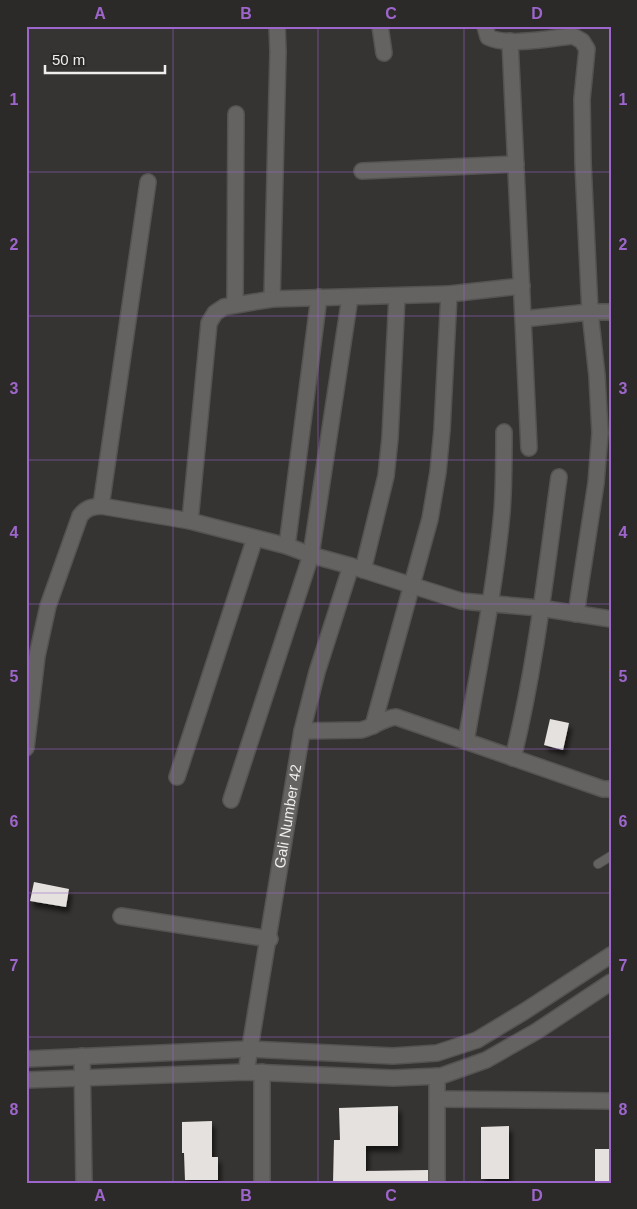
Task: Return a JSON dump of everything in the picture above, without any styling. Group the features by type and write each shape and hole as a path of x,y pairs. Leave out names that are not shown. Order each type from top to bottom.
{"street":[{"path":"272,299 277,26"},
{"path":"380,26 384,53"},
{"path":"485,26 488,36 497,41 510,42 573,36 582,41 587,49 582,99 582,154 590,312 600,432 595,492 576,614"},
{"path":"510,42 529,448"},
{"path":"235,305 236,114"},
{"path":"362,171 516,164"},
{"path":"101,506 148,182"},
{"path":"190,521 209,324 215,313 224,307 272,299 449,294 522,286"},
{"path":"373,726 430,519 438,472 442,430 449,294"},
{"name":"Gali Number 42","path":"262,1183 254,1072 250,1050 270,939 302,731 316,672 357,568 386,476 390,438 397,296"},
{"path":"287,546 319,297"},
{"path":"231,800 311,556 350,297"},
{"path":"523,318 611,312"},
{"path":"466,742 490,605 502,512 504,432"},
{"path":"513,758 530,685 558,477"},
{"path":"26,748 37,656 48,606 80,516 84,510 92,507 101,506 190,521 287,546 311,556 357,568 461,601 540,608 611,619"},
{"path":"177,777 255,538"},
{"path":"302,731 361,730 388,718 396,718 603,788 611,789"},
{"path":"121,916 270,939"},
{"path":"26,1059 250,1050 393,1056 437,1053 477,1040 611,955"},
{"path":"26,1080 254,1072 393,1078 437,1076 486,1060 537,1031 611,982"},
{"path":"82,1056 84,1183"},
{"path":"437,1076 437,1183"},
{"path":"437,1099 611,1101"}],"lane":[{"path":"598,864 611,856"}],"building":[{"path":"550,719 569,723 563,750 544,745"},
{"path":"34,882 69,889 66,907 30,901"},
{"path":"398,1106 398,1146 366,1146 366,1171 428,1170 428,1183 333,1183 334,1140 340,1140 339,1108"},
{"path":"212,1121 212,1157 218,1157 218,1180 185,1180 184,1153 182,1153 182,1122"},
{"path":"509,1126 509,1179 481,1179 481,1127"},
{"path":"595,1149 611,1149 611,1182 595,1182"}]}
